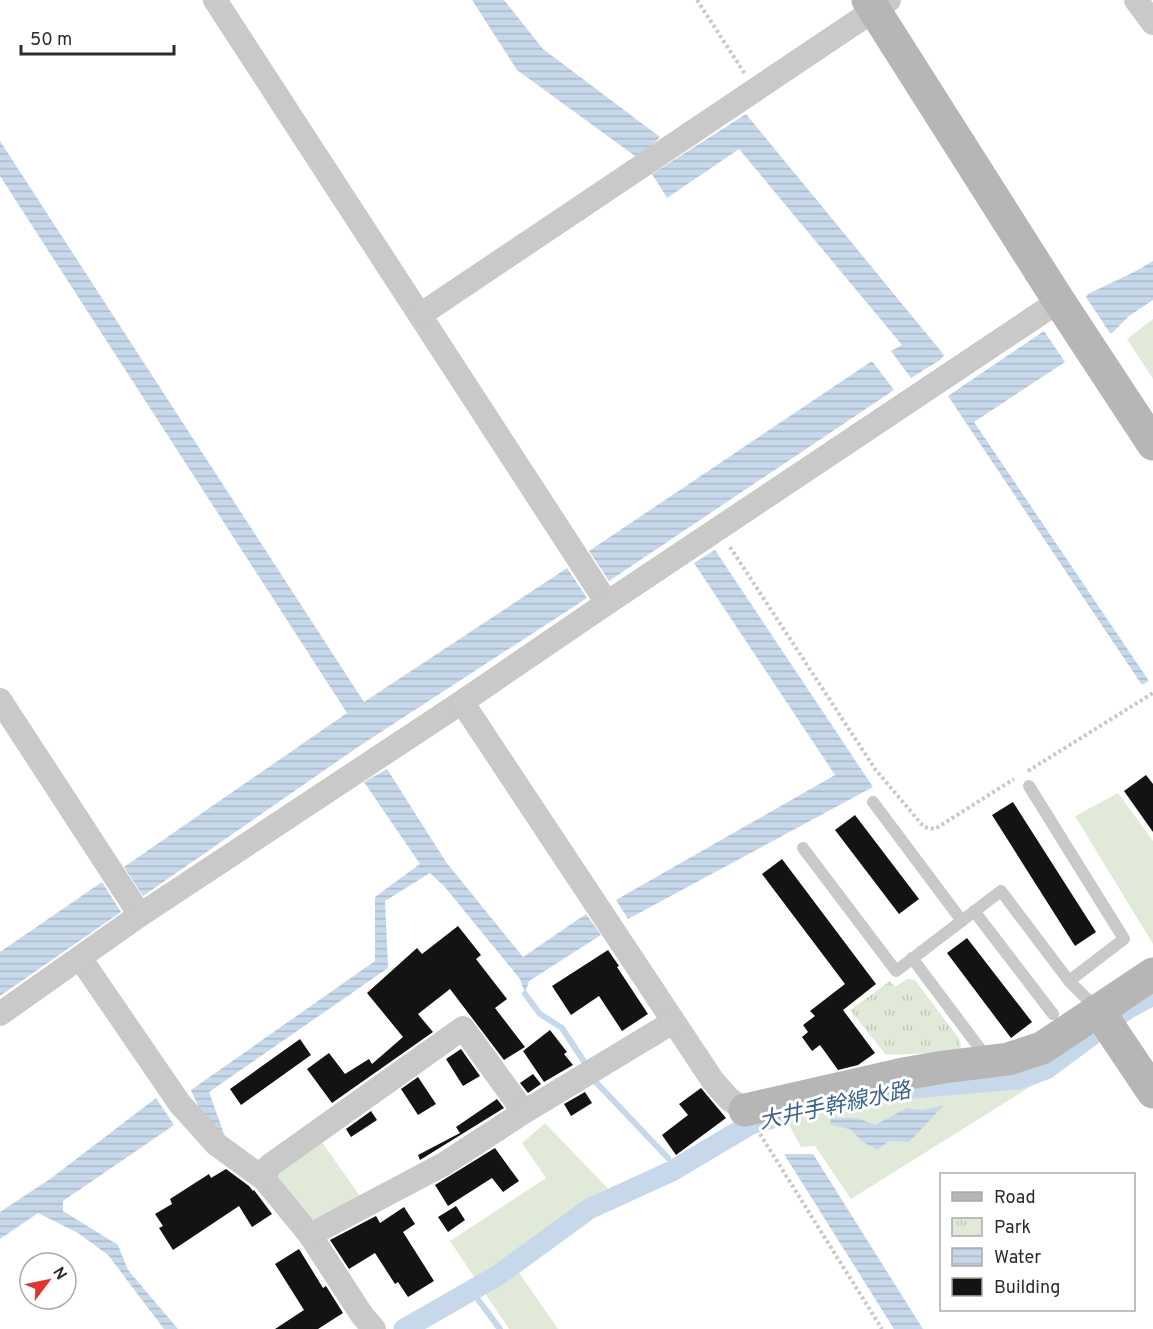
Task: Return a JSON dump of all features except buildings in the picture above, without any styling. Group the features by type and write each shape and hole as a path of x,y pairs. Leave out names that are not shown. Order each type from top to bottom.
{"street":[{"path":"216,0 607,603"},
{"path":"1136,0 1153,23"},
{"path":"420,315 755,90 877,3 1059,301 1153,444"},
{"path":"0,1014 140,915 1059,301"},
{"path":"0,700 140,915"},
{"path":"462,702 712,1081 752,1121 903,1074 944,1066 1008,1059 1042,1048 1104,1019 1153,974"},
{"path":"80,958 180,1104 216,1144 264,1179 310,1235 362,1315 374,1329"},
{"path":"1104,1019 1153,1092"},
{"path":"310,1235 444,1164 524,1112 673,1022"},
{"path":"264,1179 269,1166 463,1028 524,1112"}],"lane":[{"path":"1029,786 1124,939 1069,981"},
{"path":"873,802 962,921"},
{"path":"802,848 896,971 1001,891 1069,981 1104,1019"},
{"path":"974,911 1053,1014"},
{"path":"912,958 990,1061"}],"path":[{"path":"698,0 755,90"},
{"path":"718,529 875,769 924,827 935,829 1014,779"},
{"path":"1024,773 1153,693"},
{"path":"752,1121 882,1329"}],"green space":[{"path":"1153,319 1153,379 1127,339"},
{"path":"1118,793 1153,841 1153,944 1075,816"},
{"path":"907,979 915,980 960,1040 961,1052 886,1055 850,1010 890,981 895,987"},
{"path":"1038,1082 851,1199 815,1146 801,1147 786,1119 922,1094"},
{"path":"545,1123 612,1193 587,1205 509,1258 558,1329 509,1329 450,1241 546,1178 522,1143"},
{"path":"319,1138 360,1196 322,1219 310,1219 277,1179 280,1166"}],"water":[{"path":"472,0 504,0 543,49 660,137 635,156 517,70"},
{"path":"746,114 944,355 940,360 911,378 891,351 902,345 739,149 667,198 652,174"},
{"path":"0,141 364,702 567,568 587,598 358,747 143,896 124,867 347,713 0,176"},
{"path":"1153,261 1153,300 1129,316 1110,333 1086,297"},
{"path":"1044,331 1065,362 974,422 1149,681 1142,685 948,396"},
{"path":"872,361 894,390 609,581 589,551"},
{"path":"715,550 873,787 628,919 616,900 835,775 694,563"},
{"path":"387,769 446,862 523,957 586,914 601,935 529,981 525,994 520,979 444,886 430,873 385,901 388,968 209,1092 228,1145 198,1106 191,1090 375,961 375,897 420,864 364,782"},
{"path":"102,882 121,912 0,996 0,952"},
{"path":"156,1098 174,1125 63,1201 63,1211 118,1245 128,1270 178,1329 164,1329 108,1255 78,1233 38,1213 0,1239 0,1212 50,1179"},
{"path":"943,1106 909,1142 889,1141 877,1150 862,1141 850,1129 831,1125 830,1118 857,1118 875,1125 907,1108 921,1110"},
{"path":"784,1154 813,1154 923,1329 894,1329"}],"waterway":[{"path":"525,994 540,1014 562,1028 583,1060"},
{"name":"大井手幹線水路","path":"894,1092 913,1088 1019,1079 1046,1069 1127,1009 1153,995"},
{"path":"592,1078 668,1158"},
{"name":"大井手幹線水路","path":"404,1329 497,1276 589,1209 672,1171 751,1124 776,1117"},
{"path":"471,1290 500,1329"}]}
